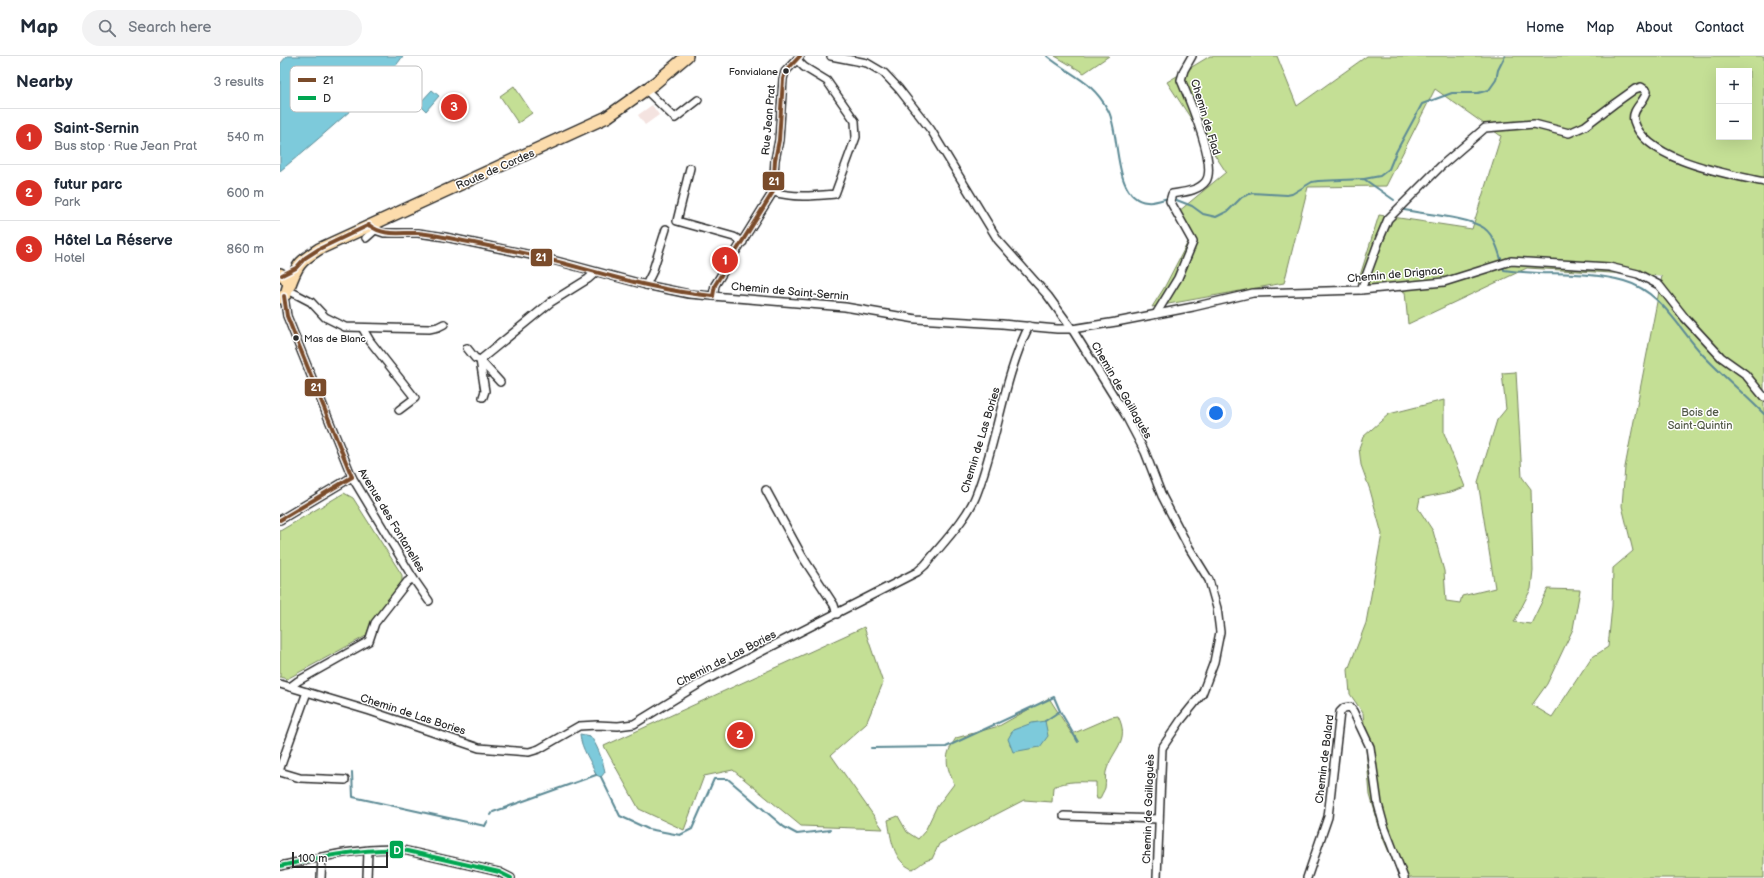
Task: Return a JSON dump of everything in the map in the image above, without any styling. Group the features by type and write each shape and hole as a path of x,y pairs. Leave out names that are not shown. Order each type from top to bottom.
{"main road":[{"name":"Route de Cordes","path":"284,296 296,268 305,258 319,249 372,228 607,118 646,90 687,56"},
{"name":"Route de Cordes","path":"281,274 296,268"},
{"path":"281,274 288,280 284,296"}],"street":[{"name":"Chemin de Gaillaguès","path":"832,56 867,63 884,73 899,89 931,130 998,240 1048,296 1072,329 1129,420 1145,452 1162,496 1188,546 1209,580 1217,608 1220,632 1214,662 1202,694 1181,720 1162,748 1157,878"},
{"name":"Chemin de Flad","path":"1156,314 1178,278 1193,242 1170,201 1172,194 1200,188 1206,181 1210,171 1205,148 1181,80 1184,70 1192,56"},
{"path":"773,192 786,196 835,194 856,137 855,121 827,81 804,68 798,58"},
{"name":"Rue Jean Prat","path":"713,296 715,285 773,192 783,79 785,72 798,58"},
{"path":"1361,290 1388,219 1441,166 1485,128 1534,124 1569,133 1585,126 1635,89 1641,87 1647,91 1646,97 1635,109 1634,120 1643,136 1658,149 1689,163 1764,182"},
{"path":"646,90 675,118 698,100"},
{"path":"690,168 677,221 734,237 743,242"},
{"path":"366,238 372,228"},
{"name":"Chemin de Saint-Sernin","path":"372,228 384,233 418,233 445,237 545,258 646,285 689,294 845,307 916,319 1072,329"},
{"path":"646,285 652,272 666,229"},
{"name":"Chemin de Drignac","path":"1072,329 1156,314 1254,293 1361,290 1444,282 1503,263 1609,267 1638,274 1659,285 1685,318 1721,357 1745,374 1764,397"},
{"path":"480,360 551,302 588,279 596,272"},
{"path":"284,296 311,302 325,317 344,327 363,329 429,329 444,324"},
{"name":"Avenue des Fontanelles","path":"284,296 287,316"},
{"name":"Avenue des Fontanelles","path":"284,296 287,316 352,477 413,578 429,601"},
{"name":"Chemin de Las Bories","path":"280,684 479,748 528,752 539,749 579,726 618,726 634,724 704,681 837,614 917,572 925,565 965,514 977,494 999,422 1010,376 1020,345 1029,326"},
{"path":"363,329 370,341 415,398 399,410"},
{"path":"467,348 475,358 480,360 500,382"},
{"path":"480,360 485,391 483,397"},
{"path":"280,520 352,477"},
{"path":"766,490 802,556 834,606 837,614"},
{"path":"290,687 369,641 375,623 407,582 413,578"},
{"path":"280,768 307,692"},
{"name":"Chemin de Balard","path":"1307,878 1328,817 1340,712 1344,708 1350,707 1370,747 1378,804 1384,826 1404,878"},
{"path":"280,772 300,778 345,780"},
{"path":"1064,816 1159,819"},
{"path":"280,866 322,857 389,848 499,872 511,878"},
{"path":"367,878 368,851"},
{"path":"321,878 322,857"}],"shaded area":[{"path":"652,105 659,115 645,125 638,115"}],"green space":[{"path":"1055,56 1109,56 1084,73"},
{"name":"Bois de Saint-Quintin","path":"1210,56 1277,56 1297,106 1367,56 1764,56 1764,878 1400,878 1382,836 1370,795 1363,713 1350,694 1348,670 1366,623 1382,534 1370,490 1361,465 1359,448 1363,437 1389,414 1444,400 1444,433 1465,487 1451,492 1420,498 1418,508 1433,531 1444,571 1446,601 1460,603 1462,596 1495,588 1478,482 1497,420 1506,409 1502,373 1516,372 1522,477 1531,489 1533,570 1531,589 1514,622 1531,624 1548,589 1580,590 1573,629 1547,684 1532,705 1552,717 1591,658 1608,647 1612,606 1613,568 1633,551 1622,506 1625,467 1662,276 1527,268 1408,324 1405,292 1358,282 1379,215 1472,229 1501,136 1435,89 1386,186 1308,187 1284,283 1152,307 1164,288 1190,238 1178,212 1226,172 1167,82"},
{"path":"514,86 532,113 518,123 500,96"},
{"path":"344,493 353,498 402,575 402,582 372,621 366,636 287,679 280,677 280,531"},
{"path":"864,627 883,683 866,724 831,755 883,829 801,826 733,770 704,776 684,830 639,809 604,746"},
{"path":"1049,698 1072,734 1111,717 1118,716 1122,732 1121,739 1106,772 1105,788 1100,799 1097,799 1096,795 1096,782 1064,783 1053,787 1052,802 1024,800 939,844 932,859 912,869 906,865 897,855 894,848 888,820 898,816 907,832 918,839 925,831 936,808 954,784 947,761 949,750 956,738 999,726"}],"water":[{"path":"287,56 403,56 396,66 290,66 290,112 349,112 280,171 280,64"},
{"path":"432,90 439,96 426,111 422,107 422,101"},
{"path":"1045,721 1048,736 1040,747 1013,752 1008,739 1013,730 1032,723"},
{"path":"580,734 590,736 593,739 605,772 601,777 596,775 582,745"}],"waterway":[{"path":"1047,56 1088,85 1102,100 1112,120 1119,164 1128,190 1136,198 1147,202 1155,202 1168,198"},
{"path":"1364,179 1380,176 1389,169 1396,152 1422,104 1452,93 1478,93 1489,90 1496,80 1498,70 1505,56"},
{"path":"1174,199 1192,206 1203,214 1216,217 1228,211 1242,197 1252,193 1287,195 1292,194 1312,182 1364,179 1394,200"},
{"path":"1404,210 1446,216 1468,221 1484,228 1492,236 1495,242 1504,270 1534,273 1594,275 1624,281 1637,286 1649,293 1659,302 1703,355 1764,414"},
{"path":"871,748 946,747 1054,697 1060,711"},
{"path":"1045,721 1060,711 1078,742"},
{"path":"352,772 353,797 485,826 487,822"},
{"path":"491,815 493,812 596,775"},
{"path":"601,777 620,816 648,829 680,835 692,829 714,779 728,779 784,827 797,834 830,830"}],"transit line":[{"name":"21","path":"713,296 715,285 773,192 775,160 779,140 783,79 785,72 800,56"},
{"name":"21","path":"369,225 375,229 387,233 418,233 445,237 510,250 650,286 692,294 713,296"},
{"name":"21","path":"282,275 296,268 305,258 319,249 369,225"},
{"name":"21","path":"284,296 287,316 352,477"},
{"name":"21","path":"280,520 352,477"},
{"name":"D","path":"280,866 326,856 356,852 372,850 403,850 499,872 511,878"}],"place":[{"name":"Fonvialane","path":"786,71"},
{"name":"Hôtel La Réserve","path":"454,107"},
{"name":"Saint-Sernin","path":"725,260"},
{"name":"Mas de Blanc","path":"296,338"},
{"name":"futur parc","path":"740,735"}]}
